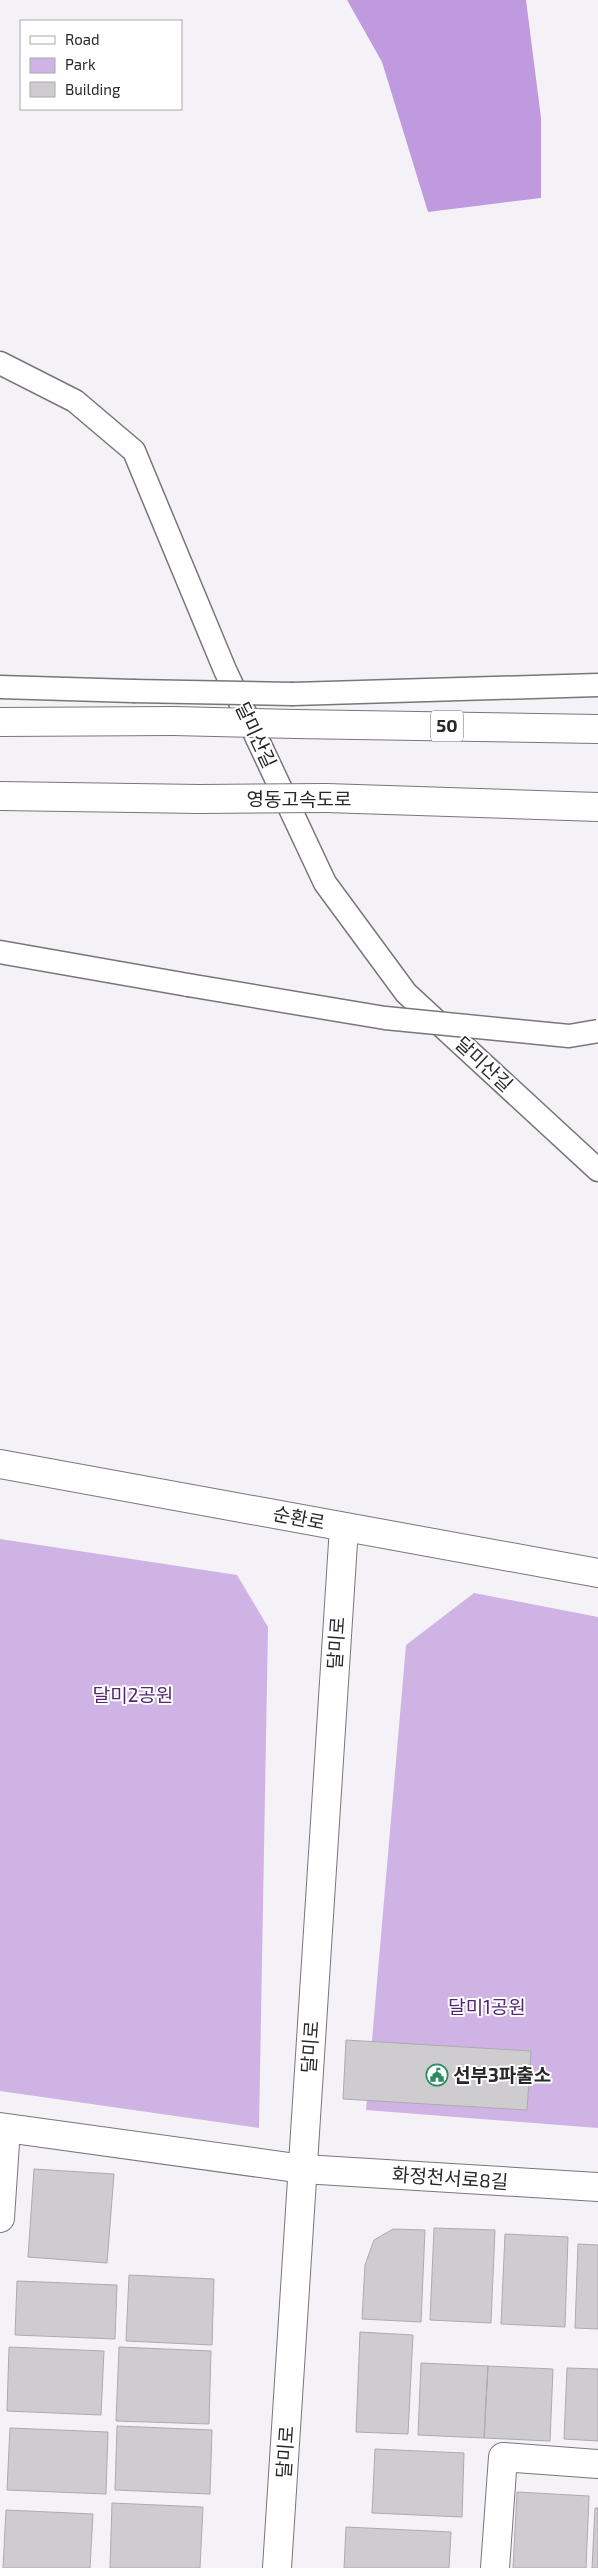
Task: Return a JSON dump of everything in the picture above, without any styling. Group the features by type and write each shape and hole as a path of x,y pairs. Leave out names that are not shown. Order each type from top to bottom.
{"main road":[{"name":"50","path":"0,722 172,722 598,729"},
{"name":"영동고속도로","path":"0,796 200,799 326,798 598,807"},
{"name":"순환로","path":"0,1464 598,1573"},
{"name":"달미로","path":"277,2568 344,1527"},
{"name":"화정천서로8길","path":"3,2128 303,2169 598,2187"},
{"path":"0,2218 3,2128"},
{"path":"495,2568 503,2457 598,2464"}],"lane":[{"name":"달미산길","path":"0,363 75,401 134,451 225,670 325,882 406,993 598,1170"},
{"path":"0,687 293,694 598,685"},
{"path":"0,952 385,1018 569,1036 598,1031"}],"green space":[{"name":"달미2공원","path":"0,1539 237,1575 268,1627 259,2128 0,2091"},
{"name":"달미1공원","path":"474,1593 598,1617 598,2128 366,2110 406,1645"}],"shaded area":[{"path":"347,0 526,0 541,118 541,198 428,212 382,62"}],"building":[{"name":"선부3파출소","path":"346,2040 531,2051 527,2110 343,2099"},
{"path":"34,2169 114,2174 107,2263 28,2257"},
{"path":"434,2228 495,2230 491,2323 430,2320"},
{"path":"393,2229 425,2230 421,2322 362,2319 365,2265 374,2240"},
{"path":"505,2234 568,2237 565,2327 501,2324"},
{"path":"578,2244 598,2245 598,2329 575,2328"},
{"path":"129,2275 214,2279 212,2345 126,2341"},
{"path":"17,2281 117,2285 115,2339 15,2335"},
{"path":"360,2332 413,2335 408,2434 356,2432"},
{"path":"9,2347 104,2351 101,2415 7,2411"},
{"path":"119,2347 211,2351 209,2424 116,2421"},
{"path":"421,2363 488,2366 484,2438 418,2435"},
{"path":"488,2366 553,2369 550,2441 484,2438"},
{"path":"567,2368 598,2369 598,2441 564,2439"},
{"path":"117,2426 212,2430 210,2494 115,2490"},
{"path":"10,2428 108,2432 106,2494 7,2490"},
{"path":"375,2449 464,2453 462,2517 372,2513"},
{"path":"517,2492 589,2496 586,2568 513,2568"},
{"path":"112,2503 203,2507 200,2568 110,2568"},
{"path":"595,2508 598,2508 598,2568 592,2568"},
{"path":"6,2510 93,2514 90,2568 3,2568"},
{"path":"346,2527 451,2532 449,2568 344,2568"}],"place":[{"name":"선부3파출소","path":"437,2075"}]}
